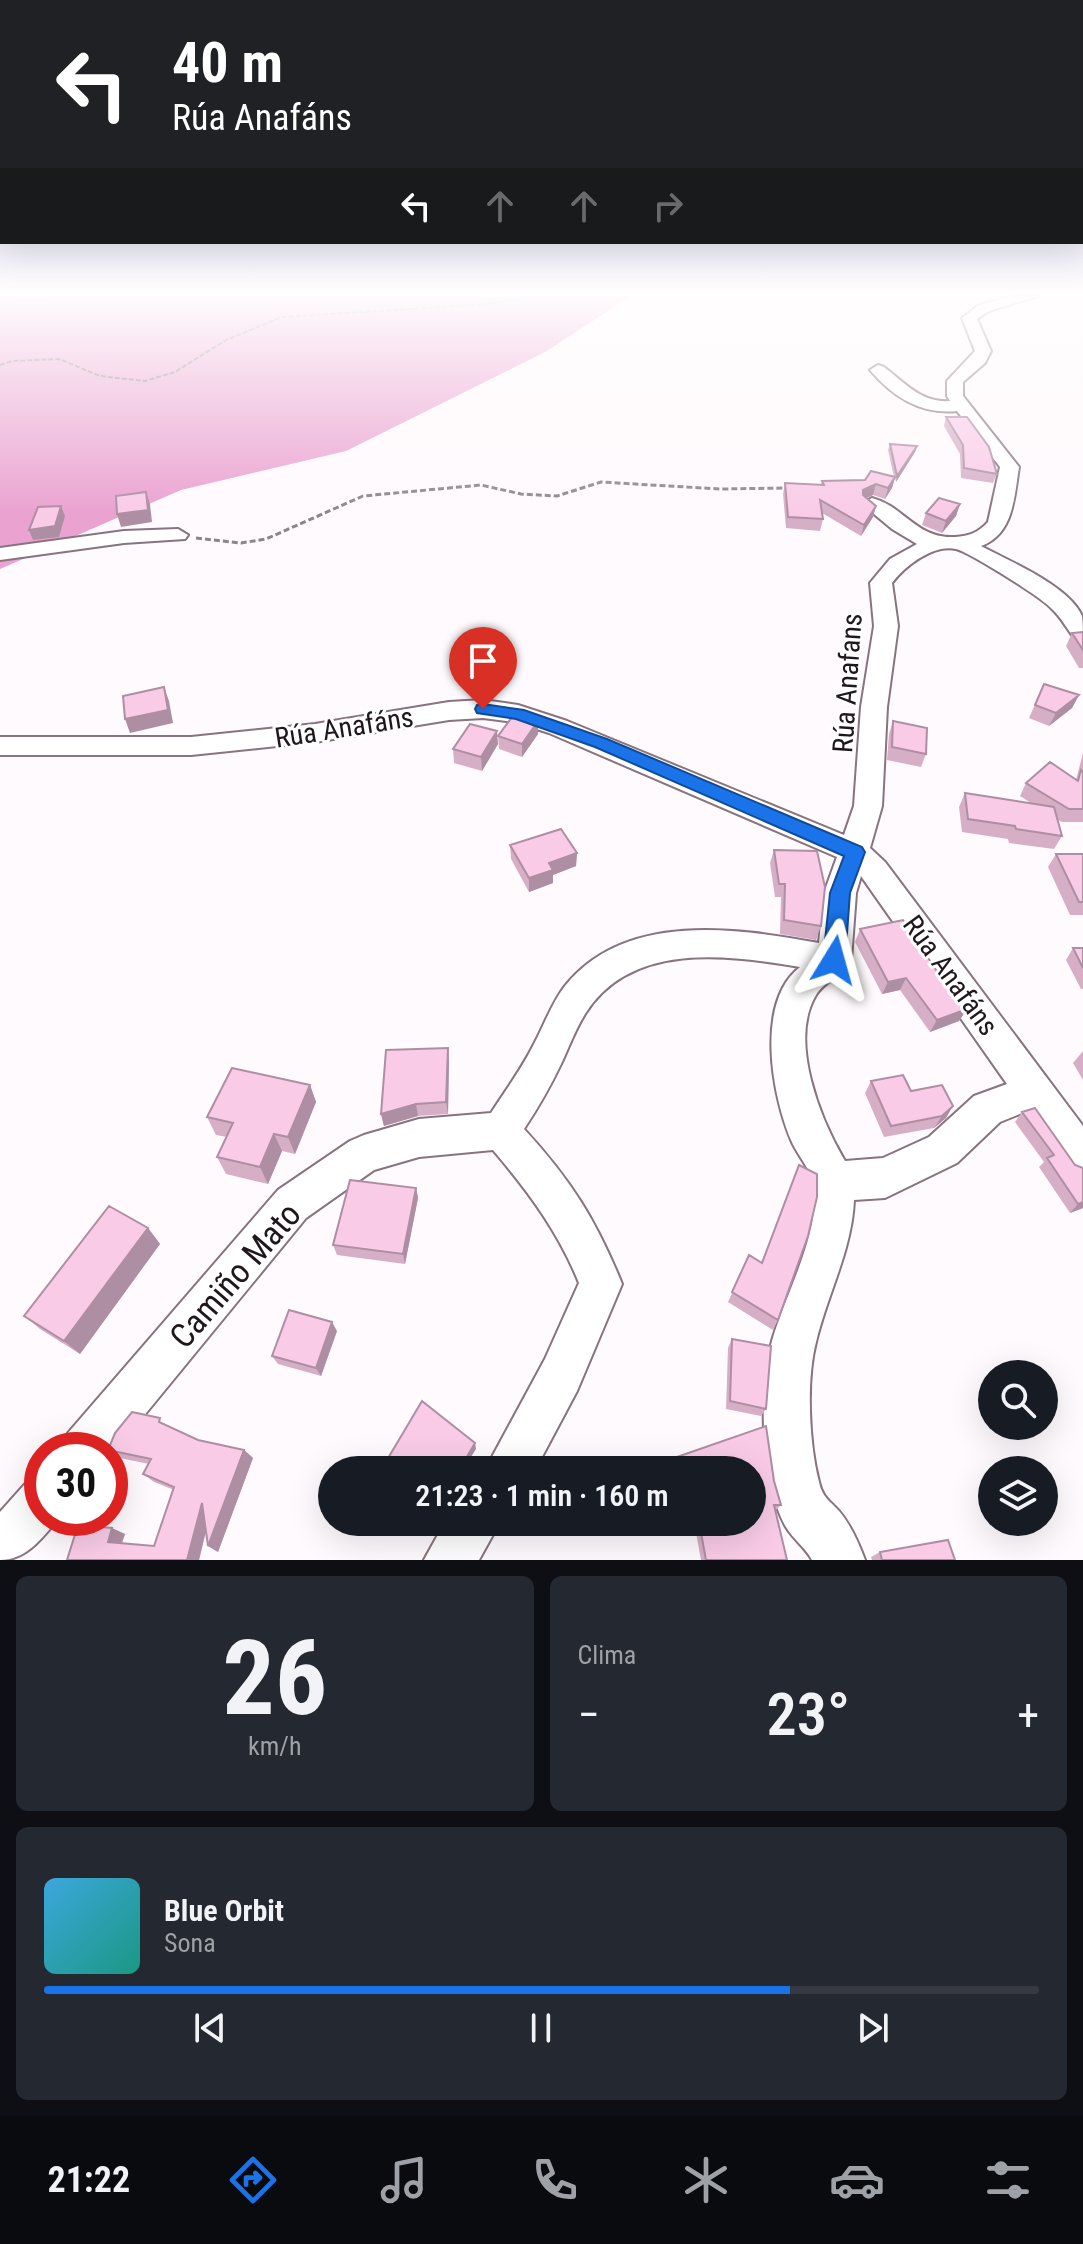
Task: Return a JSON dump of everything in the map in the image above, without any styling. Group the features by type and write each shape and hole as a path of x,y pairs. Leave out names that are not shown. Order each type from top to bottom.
{"street":[{"path":"964,545 985,536 997,526 1010,467 955,396 955,381 969,369"},
{"path":"878,370 919,404 932,409 961,405"},
{"name":"Rúa Anafans","path":"872,504 899,525 935,545"},
{"path":"0,554 124,537 178,535"},
{"name":"Rúa Anafans","path":"834,960 840,893 868,806 874,707 886,626 881,583 901,561 935,545 964,545"},
{"path":"964,545 1042,589 1061,604 1083,634"},
{"name":"Rúa Anafáns","path":"0,746 191,746 285,737 449,711 483,709 518,714 584,736 855,852 874,870 1083,1158"},
{"path":"517,1456 561,1375 601,1284 585,1246 548,1184 501,1131 541,1067 578,994 603,969 646,952 701,942 753,944 834,960"},
{"path":"834,960 802,985 789,1023 791,1077 808,1135 835,1182 833,1217 811,1296 793,1343 787,1403 794,1481 804,1512 823,1530 840,1560"},
{"path":"835,1182 885,1178 943,1150 987,1109 1034,1091"},
{"name":"Camiño Mato","path":"100,1432 292,1204 364,1154 419,1138 501,1131"},
{"path":"0,1538 17,1530 24,1522"},
{"path":"449,1560 465,1536"}],"path":[{"path":"83,369 100,376 145,381 180,369"},
{"path":"178,535 241,543 266,539 363,496 481,485 521,494 557,496 601,482 720,489 790,488"}],"shaded area":[{"path":"0,369 511,369 346,451 181,490 0,569"}],"building":[{"path":"946,417 967,417 989,447 997,474 964,468 963,445"},
{"path":"890,444 917,446 897,476"},
{"path":"871,471 895,477 888,488 876,484 863,490 863,495 876,506 864,525 820,500 823,519 788,517 785,483 824,485 822,481 865,480"},
{"path":"146,492 148,510 117,514 116,496"},
{"path":"939,498 960,504 946,521 926,513"},
{"path":"61,506 55,526 29,530 38,507"},
{"path":"1083,632 1083,650 1072,633"},
{"path":"1044,684 1079,695 1056,713 1035,705"},
{"path":"164,687 168,710 125,719 123,696"},
{"path":"515,713 538,721 522,744 498,736"},
{"path":"893,721 927,728 926,754 892,747"},
{"path":"470,724 497,731 481,757 453,749"},
{"path":"1050,762 1078,781 1081,770 1083,809 1069,809 1026,783"},
{"path":"965,793 1054,807 1062,836 968,819"},
{"path":"561,829 577,853 549,863 553,870 529,878 510,845"},
{"path":"774,850 817,851 825,887 821,926 784,920 785,884 779,884"},
{"path":"1056,854 1083,854 1083,902 1079,902"},
{"path":"903,920 946,985 949,984 967,1009 937,1020 906,978 888,982 860,929"},
{"path":"1073,948 1083,948 1083,968"},
{"path":"448,1048 446,1102 416,1104 381,1114 386,1050"},
{"path":"232,1068 310,1085 288,1137 274,1134 260,1167 217,1157 233,1123 207,1117"},
{"path":"903,1075 911,1091 942,1085 953,1106 942,1116 891,1126 871,1081"},
{"path":"1035,1108 1075,1165 1083,1168 1083,1202 1078,1204 1047,1158 1054,1155 1022,1112"},
{"path":"799,1165 817,1174 817,1197 808,1236 778,1320 732,1292 749,1255 762,1263"},
{"path":"350,1180 416,1188 403,1254 333,1245"},
{"path":"109,1206 148,1228 64,1341 24,1316"},
{"path":"289,1310 332,1322 316,1368 272,1356"},
{"path":"732,1339 771,1346 766,1409 730,1401"},
{"path":"422,1401 475,1443 467,1456 389,1456"},
{"path":"132,1412 160,1418 159,1422 198,1440 244,1450 208,1546 202,1503 187,1560 67,1560 75,1536 110,1536 108,1542 154,1546 174,1487 143,1474 151,1459 128,1454 128,1432 116,1432"},
{"path":"766,1426 774,1481 781,1505 774,1505 787,1560 706,1560 702,1536 766,1536 766,1456 680,1456"},
{"path":"948,1540 955,1560 882,1560 880,1552"}],"route":[{"path":"483,709 518,714 601,743 855,852 840,893 834,960"}]}
